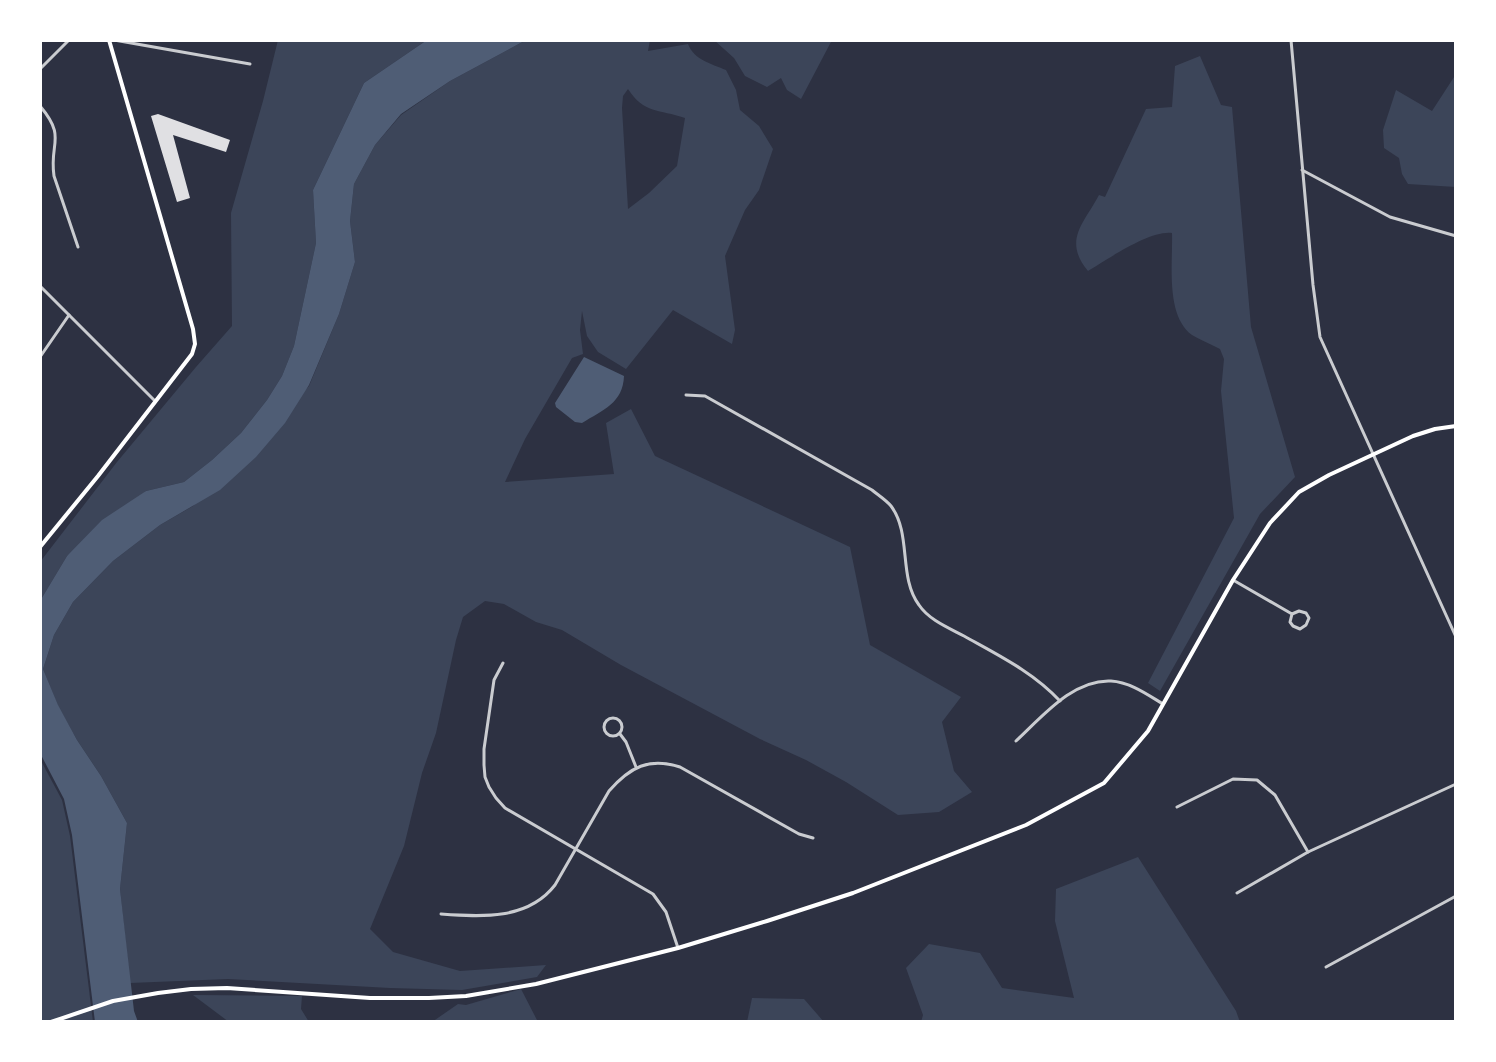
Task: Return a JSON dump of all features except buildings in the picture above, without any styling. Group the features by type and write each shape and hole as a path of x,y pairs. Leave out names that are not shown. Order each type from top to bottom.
{"main road":[{"path":"40,547 192,354 195,344 111,40"},
{"path":"51,1022 113,1001 158,993 227,988 370,998 429,998 466,996 536,984 678,948 853,893 1026,825 1104,783 1148,731 1233,580 1270,523 1299,492 1413,436 1456,426"}],"street":[{"path":"40,69 69,40"},
{"path":"111,40 250,64"},
{"path":"1291,40 1320,337 1456,637"},
{"path":"40,106 52,122 57,137 54,176 78,247"},
{"path":"1302,170 1390,217 1456,236"},
{"path":"40,286 155,401"},
{"path":"40,357 69,315"},
{"path":"686,395 705,396 872,490 890,505 899,520 909,582 918,605 934,619 1026,671 1060,701"},
{"path":"1233,580 1292,614"},
{"path":"1298,611 1306,613 1309,618 1305,626 1300,629 1292,625 1292,614 1298,611"},
{"path":"503,663 494,680 484,749 485,777 489,787 505,808 653,894 666,912 678,948"},
{"path":"1016,741 1060,701 1094,682 1113,681 1132,687 1163,704"},
{"path":"619,720 622,727 619,734 607,734 604,727 607,721 619,720"},
{"path":"619,734 626,742 636,767"},
{"path":"441,914 493,914 521,910 547,896 609,791 621,777 636,767 665,763 680,767 799,834 813,838"},
{"path":"1177,807 1233,779 1257,780 1275,795 1308,852"},
{"path":"1237,893 1308,852 1456,784"},
{"path":"1326,967 1456,896"}],"shaded area":[{"path":"278,40 427,40 364,83 313,190 316,243 294,346 282,376 267,400 241,433 184,482 146,491 67,556 40,601 40,562 117,462 232,326 231,213"},
{"path":"427,40 526,40 450,81 401,114 375,145 354,184 350,221 355,262 339,314 309,385 285,423 256,457 220,490 160,525 113,561 73,602 54,635 43,669 77,740 127,823 120,889 134,1011 138,1022 95,1022 72,835 64,799 40,753 40,601 67,556 102,520 146,491 184,482 241,433 267,400 282,376 294,346 316,243 313,190 364,83"},
{"path":"526,40 650,40 648,51 688,44 699,58 726,70 736,90 740,110 759,126 773,149 759,190 745,210 725,256 735,330 732,344 673,310 626,369 598,352 587,336 582,311 580,330 583,354 572,358 525,439 505,482 614,474 606,423 631,409 655,456 850,547 870,645 961,697 942,722 954,771 972,792 939,812 898,815 846,782 621,665 562,630 536,622 504,604 485,601 463,617 436,733 422,773 404,846 370,929 393,952 460,971 546,965 537,977 462,990 228,979 130,983 120,889 127,823 58,706 43,669 54,635 73,602 113,561 160,525 193,506 309,386 339,314 355,262 350,221 354,184 375,145 401,115 450,81","holes":["628,89 653,110 685,118 677,166 628,209 622,108 623,96"]},
{"path":"714,40 832,40 801,99 787,90 781,78 767,87 745,76 734,58"},
{"path":"1200,56 1221,105 1232,107 1251,327 1295,477 1260,514 1160,691 1148,683 1234,518 1221,391 1224,359 1220,349 1192,335 1178,315 1172,288 1172,233 1152,236 1088,271 1080,260 1076,240 1099,195 1105,197 1146,109 1172,107 1175,66"},
{"path":"1456,74 1456,187 1408,184 1399,158 1384,148 1383,130 1396,90 1432,111"},
{"path":"584,357 624,376 616,399 582,423 575,422 555,403"},
{"path":"40,759 62,800 70,836 93,1022 40,1022"},
{"path":"1138,857 1240,1022 921,1022 923,1015 906,968 929,944 980,953 1002,988 1074,998 1055,921 1056,889"},
{"path":"521,989 538,1022 432,1022 458,1004 466,1005"},
{"path":"193,995 302,996 301,1009 309,1022 229,1022"},
{"path":"752,998 804,999 824,1022 747,1022"}]}
